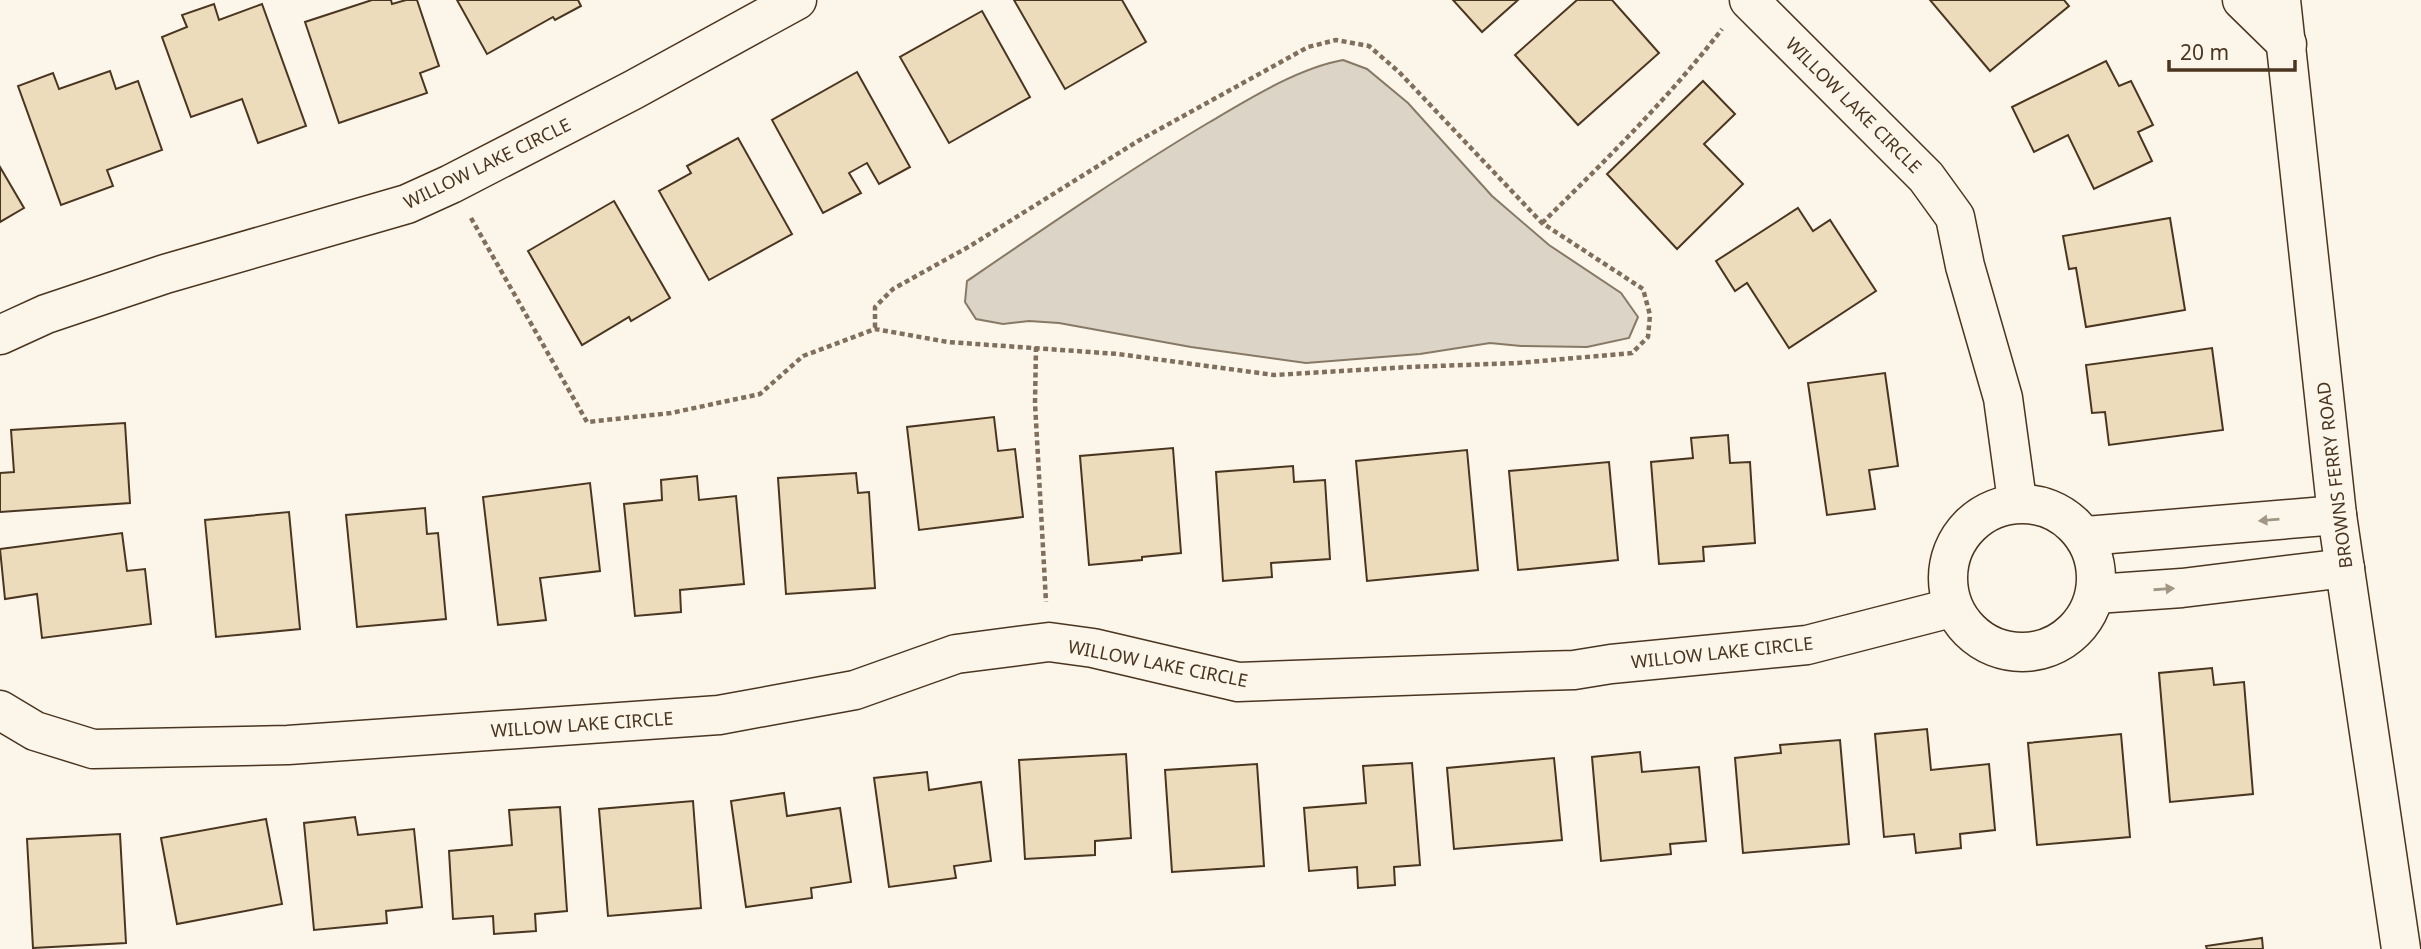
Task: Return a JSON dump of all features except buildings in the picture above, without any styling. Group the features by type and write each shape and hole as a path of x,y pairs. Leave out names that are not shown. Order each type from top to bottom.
{"street":[{"name":"WILLOW LAKE CIRCLE","path":"0,335 46,314 126,287 407,204 451,184 645,83 797,0"},
{"path":"2242,0 2287,44"},
{"name":"BROWNS FERRY ROAD","path":"2281,0 2337,514 2400,949"},
{"name":"WILLOW LAKE CIRCLE","path":"1739,10 1926,177 1955,217 1965,266 2003,397 2017,502"},
{"path":"2017,502 2056,510 2086,537 2097,564 2096,594 2077,630 2042,651 2010,653 1979,641 1951,608 1947,561 1972,520 2017,502"},
{"path":"2086,537 2337,514"},
{"path":"2096,594 2182,588 2345,568"},
{"name":"WILLOW LAKE CIRCLE","path":"0,710 35,731 93,749 288,745 719,715 855,690 956,654 1049,642 1093,648 1238,682 1574,670 1807,645 1951,608"}],"path":[{"path":"1542,223 1619,147 1699,59 1739,10"},
{"path":"451,184 587,422 671,413 760,394 803,356 875,329 948,342 1118,354 1274,375 1518,363 1632,353 1647,337 1650,315 1643,289 1542,223 1399,72 1369,46 1336,40 1308,47 1149,135 970,246 893,289 875,307 875,329"},
{"path":"1036,348 1035,403 1049,642"}],"shaded area":[{"path":"1343,60 1367,69 1408,103 1492,196 1549,245 1621,293 1638,317 1629,338 1587,347 1490,343 1420,354 1306,363 1191,347 1059,323 1029,321 1003,324 976,319 965,302 967,281 1117,180 1223,114 1291,77"}]}
